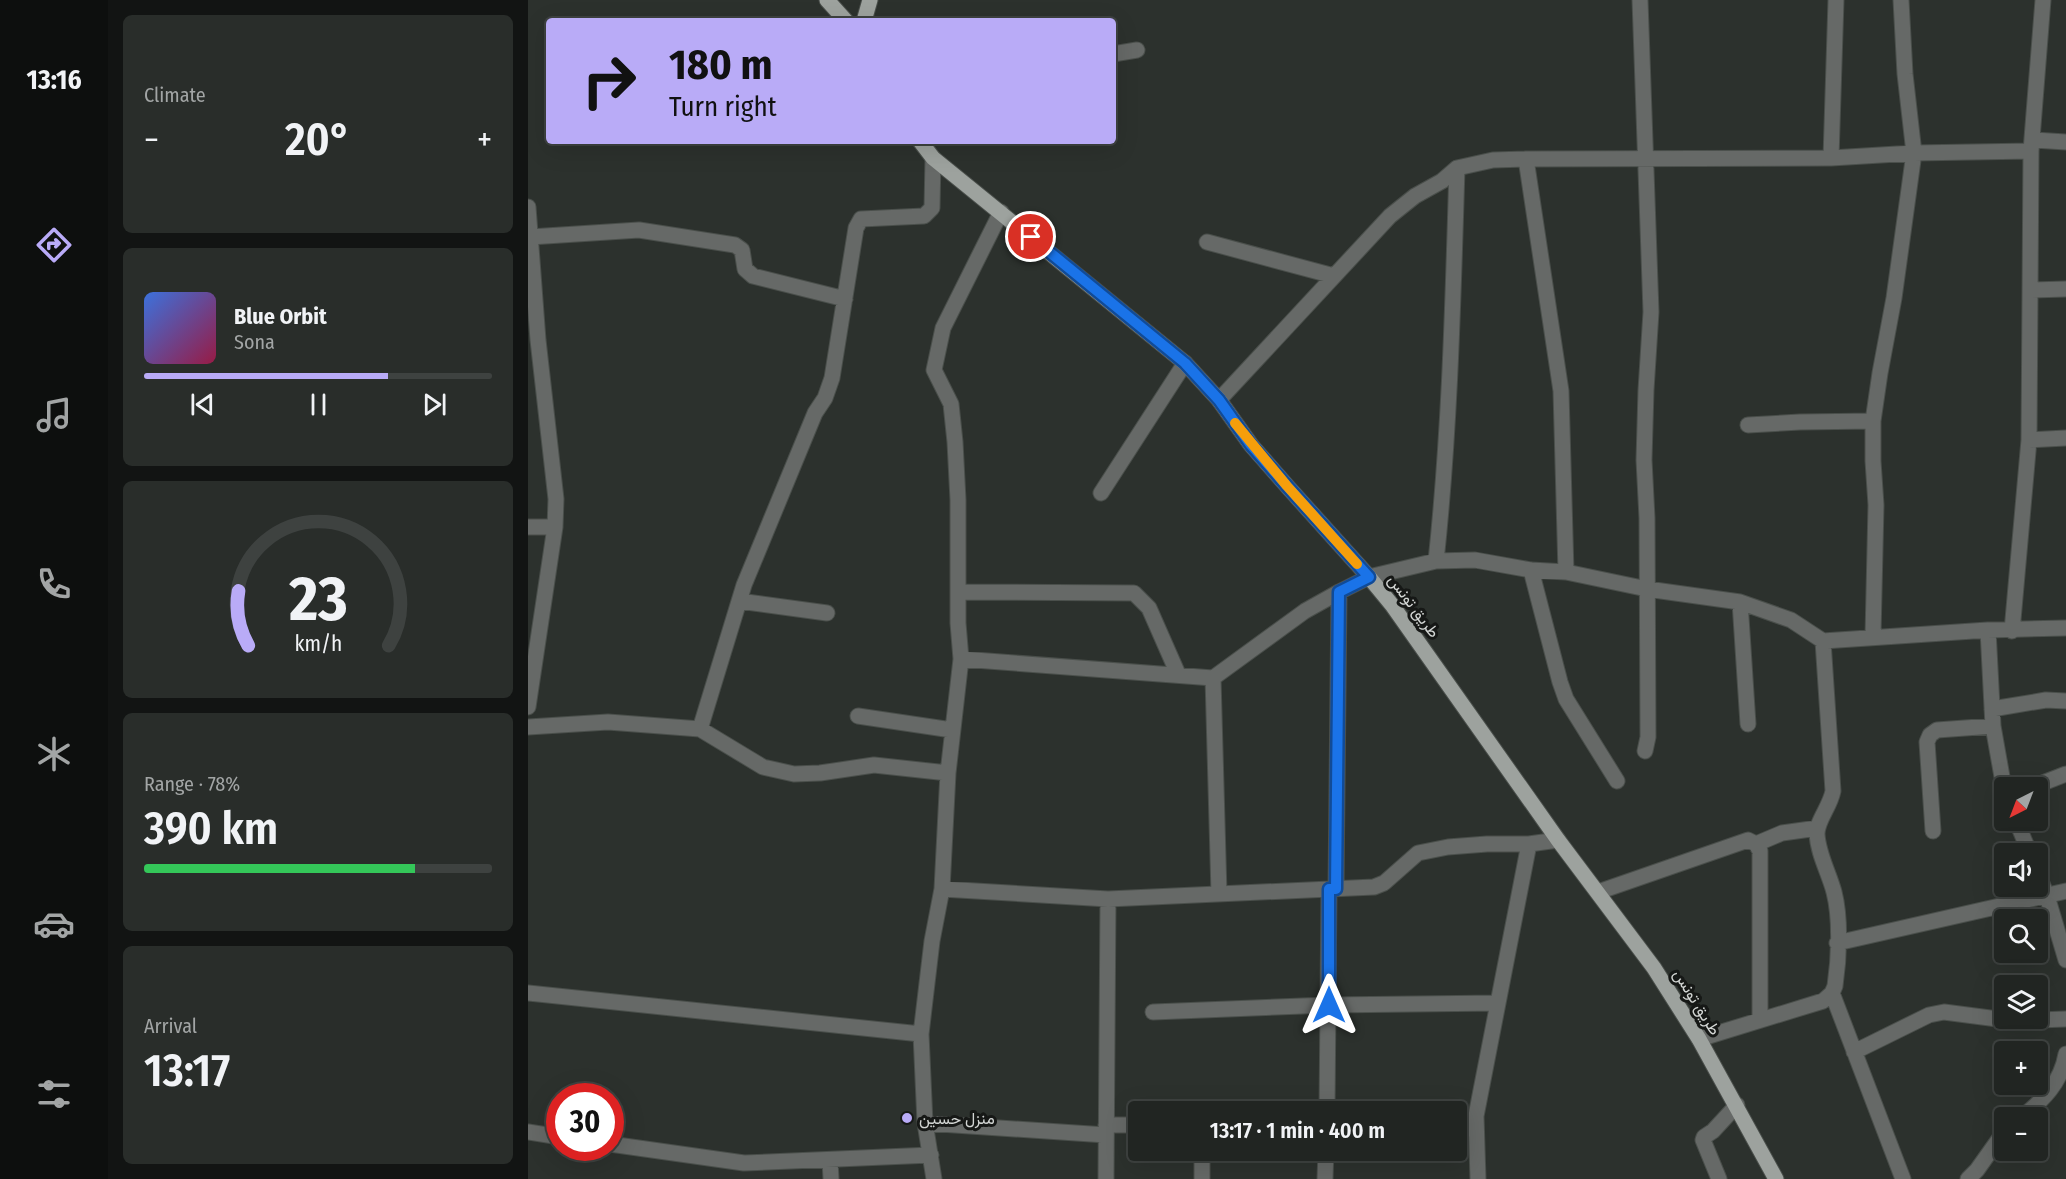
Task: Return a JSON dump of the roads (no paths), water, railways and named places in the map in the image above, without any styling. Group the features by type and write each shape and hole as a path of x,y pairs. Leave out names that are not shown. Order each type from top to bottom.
{"main road":[{"path":"827,0 843,18"},
{"path":"865,18 870,0"},
{"name":"طريق تونس","path":"922,144 933,158 1185,363 1219,400 1258,453 1369,577 1436,666 1558,840 1654,968 1700,1039 1776,1179"}],"street":[{"path":"1640,0 1650,312 1644,460 1647,518 1648,737 1645,751"},
{"path":"1831,158 1836,0"},
{"path":"1873,636 1876,505 1873,422 1894,298 1914,153 1905,74 1901,0"},
{"path":"2013,631 2029,440 2033,146 2043,0"},
{"path":"1116,54 1137,50"},
{"path":"1219,400 1390,216 1415,196 1442,181 1457,168 1493,160 1646,157 1831,158 2066,142"},
{"path":"700,729 744,585 815,413 825,398 832,378 856,228 861,219 928,214 932,208 933,158"},
{"path":"1526,159 1561,391 1566,572"},
{"path":"1436,561 1444,492 1451,374 1457,168"},
{"path":"528,207 538,340 556,499 555,528 528,707"},
{"path":"934,1179 925,1123 921,1034 932,941 942,889 951,730 961,659 958,623 960,592 958,500 951,404 934,370 943,328 1001,212"},
{"path":"530,237 639,230 735,245 742,250 745,269 753,276 845,299"},
{"path":"1207,242 1334,276"},
{"path":"2030,290 2066,289"},
{"path":"1101,493 1185,363"},
{"path":"1748,425 1873,422"},
{"path":"2029,440 2066,438"},
{"path":"528,527 555,528"},
{"path":"961,659 1213,678 1305,611 1339,592 1369,577 1436,561 1476,560 1531,570 1566,572 1647,590 1740,602 1791,620 1823,641 1873,636 2066,628"},
{"path":"1531,570 1566,699 1617,781"},
{"path":"960,592 1134,593 1149,608 1178,674"},
{"path":"1327,1101 1339,592"},
{"path":"739,601 827,613"},
{"path":"1740,602 1748,724"},
{"path":"1988,630 1993,726 2002,777"},
{"path":"1700,1039 1823,1001 1832,993 1835,986 1837,917 1834,893 1820,850 1818,828 1831,803 1833,791 1823,641"},
{"path":"1213,678 1219,894"},
{"path":"1992,709 2046,700 2066,701"},
{"path":"858,716 951,730"},
{"path":"528,728 608,722 700,729 763,767 794,774 820,773 874,765 948,773"},
{"path":"1933,831 1927,742 1930,735 1937,730 1993,726"},
{"path":"2048,781 2066,774"},
{"path":"1756,844 1782,833 1818,828"},
{"path":"942,889 1108,899 1374,887 1384,883 1418,853 1448,847 1529,844 1558,840"},
{"path":"1598,892 1748,840 1756,844 1760,851 1760,1020"},
{"path":"1475,1178 1476,1116 1529,844"},
{"path":"2048,896 2066,891"},
{"path":"1837,944 2043,897"},
{"path":"2047,897 2066,960"},
{"path":"1106,1179 1108,899"},
{"path":"528,993 921,1034"},
{"path":"1832,993 1903,1179"},
{"path":"1153,1012 1329,1005 1498,1003"},
{"path":"1854,1052 1929,1015 1944,1011 2013,1021 2066,1019"},
{"path":"2032,1107 2050,1090 2063,1070 2066,1054"},
{"path":"1719,1179 1704,1137 1713,1131 1737,1105"},
{"path":"925,1123 1106,1130 1128,1127"},
{"path":"1467,1129 1476,1129"},
{"path":"528,1132 546,1135"},
{"path":"624,1146 744,1163 931,1155"},
{"path":"1968,1179 1994,1146"},
{"path":"830,1161 831,1179"},
{"path":"1202,1161 1202,1179"},
{"path":"1325,1179 1326,1161"}],"place":[{"name":"منزل حسين","path":"907,1118"}]}
